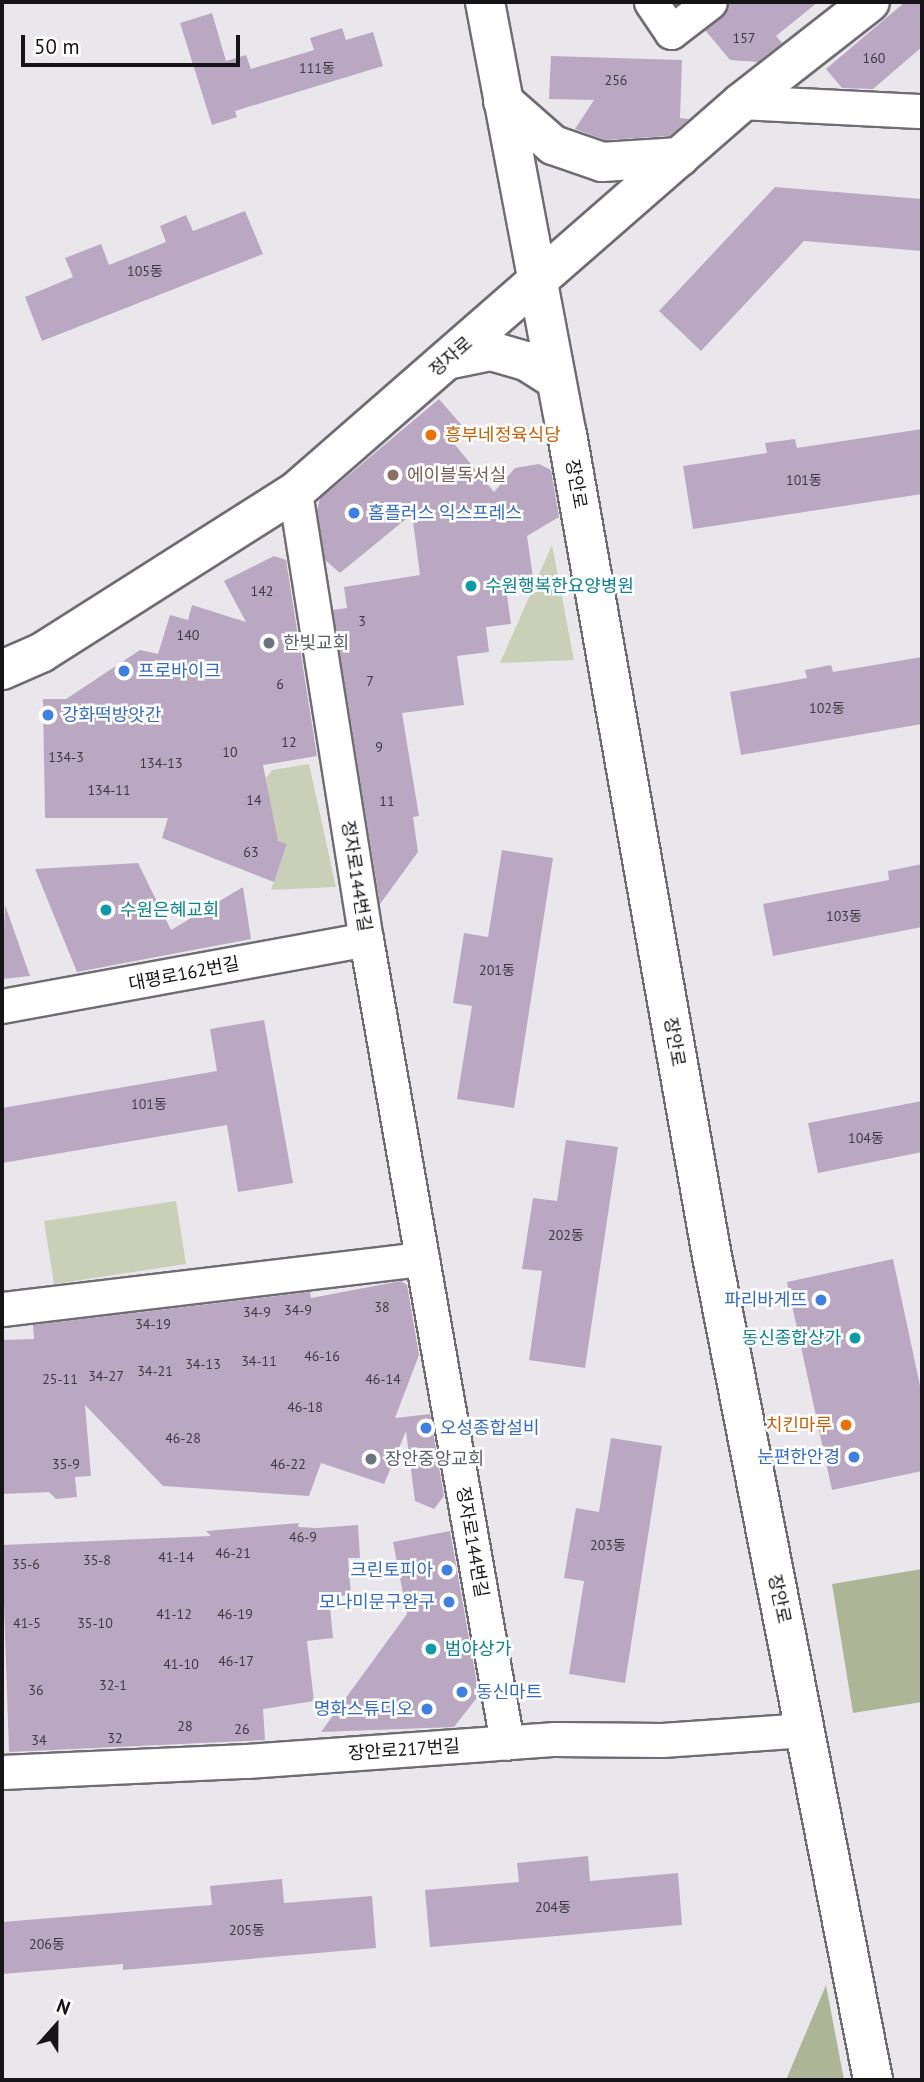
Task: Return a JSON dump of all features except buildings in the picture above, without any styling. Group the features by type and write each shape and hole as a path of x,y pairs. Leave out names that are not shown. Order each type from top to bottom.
{"main road":[{"name":"장안로","path":"485,2 712,1256 873,2080"},
{"name":"정자로","path":"2,670 41,653 295,492 741,102 870,2"},
{"path":"503,101 553,145 602,162 680,156"},
{"path":"447,360 491,351 526,361 555,379"}],"street":[{"path":"651,2 671,32 710,2"},
{"path":"741,102 922,111"},
{"name":"정자로144번길","path":"295,492 366,939 507,1743"},
{"name":"대평로162번길","path":"2,1006 366,939"},
{"path":"11,1308 422,1259"},
{"name":"장안로217번길","path":"2,1772 131,1768 507,1743 662,1740 806,1730"}],"green space":[{"path":"552,545 574,660 500,663"},
{"path":"309,764 336,887 271,890 287,845 275,840 266,778 272,770"},
{"path":"176,1201 186,1264 54,1284 44,1221"},
{"path":"922,1569 922,1702 853,1713 832,1584"},
{"path":"826,1985 844,2080 786,2080"}],"place":[{"name":"흥부네정육식당","path":"431,435"},
{"name":"에이블독서실","path":"393,475"},
{"name":"홈플러스 익스프레스","path":"354,513"},
{"name":"수원행복한요양병원","path":"471,586"},
{"name":"한빛교회","path":"269,643"},
{"name":"프로바이크","path":"124,671"},
{"name":"강화떡방앗간","path":"48,715"},
{"name":"수원은혜교회","path":"106,910"},
{"name":"파리바게뜨","path":"821,1300"},
{"name":"동신종합상가","path":"855,1338"},
{"name":"치킨마루","path":"846,1425"},
{"name":"오성종합설비","path":"426,1428"},
{"name":"눈편한안경","path":"854,1457"},
{"name":"장안중앙교회","path":"371,1459"},
{"name":"크린토피아","path":"447,1570"},
{"name":"모나미문구완구","path":"449,1602"},
{"name":"범야상가","path":"431,1649"},
{"name":"동신마트","path":"462,1692"},
{"name":"명화스튜디오","path":"427,1709"}]}
